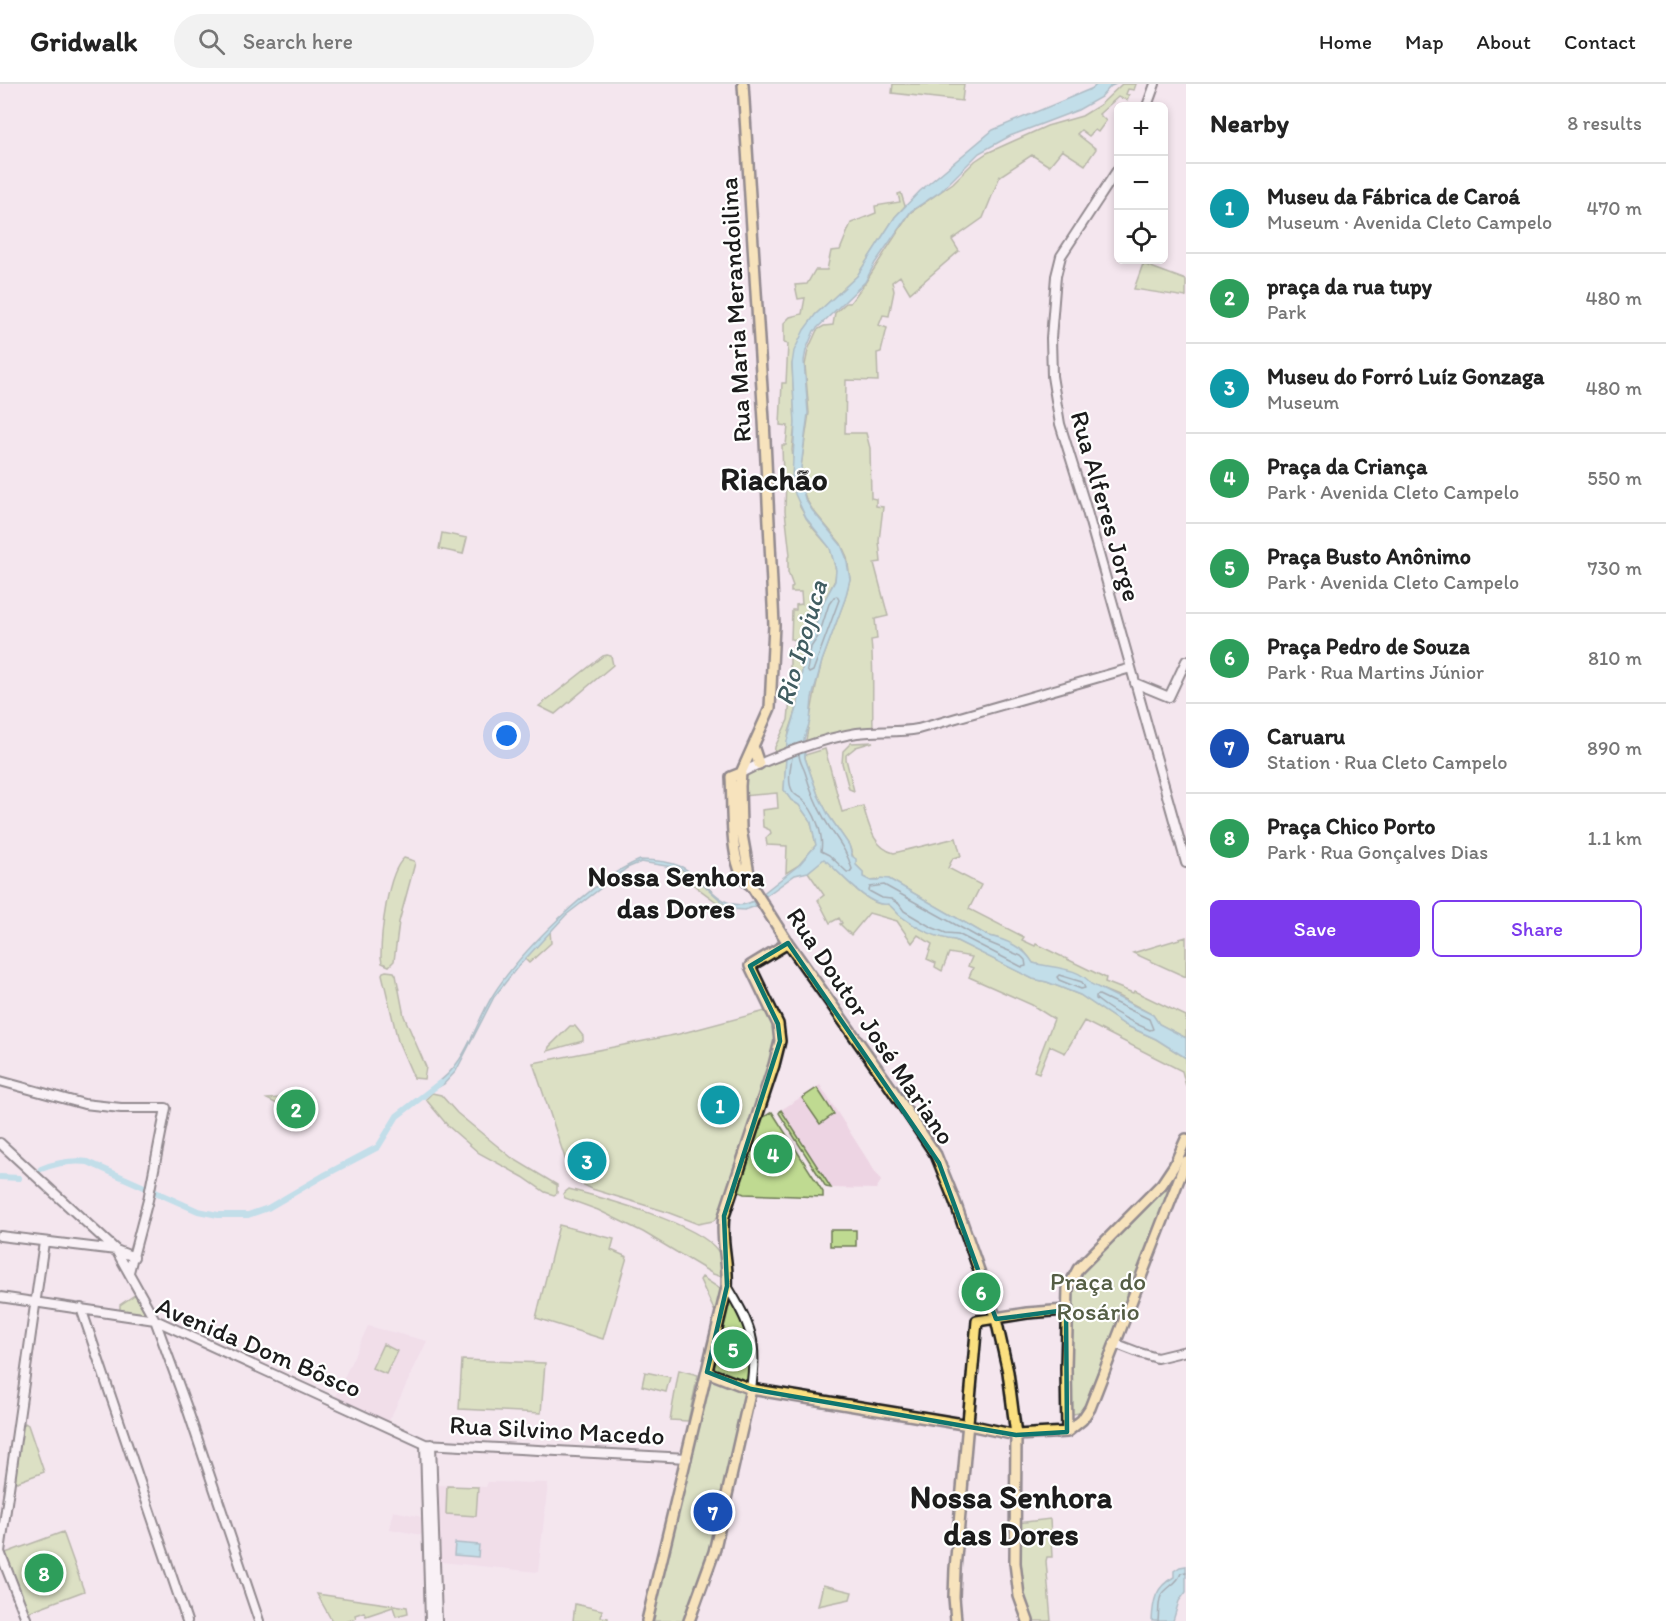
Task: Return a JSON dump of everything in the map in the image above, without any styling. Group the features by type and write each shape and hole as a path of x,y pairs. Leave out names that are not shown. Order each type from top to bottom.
{"main road":[{"name":"Rua Maria Merandoilina","path":"741,773 770,708 774,625 764,420 743,87"},
{"path":"753,746 760,763"},
{"name":"Rua Doutor José Mariano","path":"741,773 731,777 734,835 738,868 743,879 752,887 788,943 936,1155 996,1319 1008,1372 1016,1435 1015,1563 1019,1596 1028,1621"},
{"path":"647,1621 727,1286 728,1265 722,1236 724,1216 780,1041 778,1024 750,966 788,943"},
{"path":"707,1372 751,1389 969,1425 1016,1435 1067,1431 1082,1420 1089,1408 1183,1157 1186,1139"},
{"path":"1067,1431 1066,1310 1068,1288 1078,1269 1162,1184 1183,1157"},
{"path":"944,1621 956,1619 955,1569 977,1321 1027,1313 1066,1310"},
{"path":"688,1621 716,1546 751,1389"}],"street":[{"path":"1148,102 1155,84"},
{"name":"Rua Alferes Jorge","path":"1114,176 1061,256 1056,276 1051,338 1056,406 1186,863"},
{"path":"1135,683 1169,698 1186,661"},
{"path":"741,773 760,763 826,741 871,731 903,732 1131,668"},
{"path":"0,1081 92,1106 166,1108 148,1200 129,1272"},
{"path":"0,1143 116,1250 129,1272 155,1320 259,1621"},
{"path":"0,1236 116,1250 134,1257"},
{"path":"27,1621 0,1551 44,1242"},
{"path":"727,1286 742,1310 753,1338 755,1364 751,1389"},
{"name":"Avenida Dom Bôsco","path":"0,1297 155,1320 428,1444"},
{"path":"81,1308 187,1621"},
{"path":"1114,1343 1158,1358 1186,1351"},
{"path":"428,1444 430,1621"},
{"path":"428,1444 437,1621"},
{"name":"Rua Silvino Macedo","path":"428,1444 687,1458"}],"highlighted area":[{"path":"788,943 939,1163 996,1319 1066,1310 1067,1432 1016,1435 751,1389 707,1372 727,1286 724,1216 780,1041 778,1024 750,966"}],"shaded area":[{"path":"820,1085 881,1181 876,1189 831,1188 781,1110"},
{"path":"368,1326 427,1341 388,1423 335,1397"},
{"path":"488,1482 548,1483 538,1572 441,1562 437,1485 486,1487"},
{"path":"393,1511 422,1517 422,1535 390,1529"}],"green space":[{"path":"893,84 964,84 962,101 892,93"},
{"path":"1122,84 1136,84 1134,90 1128,89 1127,100 1118,97 1099,114 1106,121 1098,132 1095,130 1089,136 1081,130 1077,134 1096,149 1085,165 1062,150 1049,166 1032,155 1000,176 983,218 952,240 959,251 910,293 900,276 892,282 894,291 889,316 883,315 879,325 887,328 881,352 877,353 878,381 846,380 845,433 866,433 870,448 871,498 876,499 876,506 883,507 879,541 881,562 874,563 888,616 875,619 877,639 871,640 873,728 805,745 822,661 850,579 847,557 841,544 812,509 802,487 801,467 809,413 805,365 808,350 817,330 833,325 835,313 846,303 850,303 865,283 910,213 953,183 975,161 987,153 1047,126 1082,116 1100,105"},
{"path":"901,193 905,206 895,217 857,276 815,315 792,364 795,423 792,450 800,507 812,527 830,548 836,570 835,580 824,601 813,633 805,645 798,705 786,750 774,755 775,747 788,720 791,689 793,689 793,685 790,685 790,655 792,655 793,645 797,644 797,640 791,639 792,610 796,610 796,605 802,604 801,592 791,592 793,586 788,572 790,555 782,445 786,445 788,426 780,425 782,383 786,383 788,344 784,343 784,323 790,317 802,314 805,298 798,299 795,285 807,284 815,270 827,270 831,251 840,250 851,223 876,213 875,206 900,202 898,194"},
{"path":"1143,264 1186,280 1186,297 1134,289"},
{"path":"442,533 467,538 463,554 439,549"},
{"path":"603,656 611,656 613,665 555,714 539,706"},
{"path":"873,742 856,747 846,755 854,791 849,789 842,763 843,751 851,743"},
{"path":"825,749 842,812 863,806 873,835 881,846 894,853 956,838 961,856 953,858 948,868 981,885 969,909 1024,937 1022,940 1035,946 1036,944 1106,978 1105,982 1133,993 1134,991 1186,1016 1186,1038 1159,1024 1153,1015 1118,996 1033,963 1024,951 988,936 889,879 870,881 863,877 863,872 856,865 849,845 818,795 805,758 805,755"},
{"path":"786,759 784,790 811,822 816,845 799,865 786,873 787,846 767,845 766,838 771,833 763,827 762,810 778,808 777,793 742,796 745,775 748,772"},
{"path":"404,858 415,863 399,922 394,961 389,966 382,963 382,934 389,890 398,866"},
{"path":"824,858 862,894 879,904 889,905 921,929 955,940 1033,979 1080,995 1125,1025 1156,1039 1186,1058 1186,1086 1182,1071 1084,1021 1065,1053 1050,1046 1039,1073 1034,1071 1054,1019 1032,1005 969,977 973,968 968,966 972,957 949,953 942,971 935,967 936,963 927,959 932,944 918,935 912,943 897,921 869,913 851,935 840,924 842,923 839,918 830,923 818,900 824,895 808,872"},
{"path":"668,866 694,877 709,888 727,907 722,906"},
{"path":"550,931 551,943 529,963 525,959"},
{"path":"1186,937 1186,977 1133,953"},
{"path":"386,971 394,972 396,975 404,1016 426,1067 424,1079 414,1078 398,1041 382,974"},
{"path":"765,1011 774,1027 776,1045 723,1212 713,1221 698,1224 592,1189 572,1179 533,1063 679,1034"},
{"path":"570,1026 575,1026 583,1036 583,1041 548,1051 549,1047"},
{"path":"817,1088 834,1114 820,1124 802,1098"},
{"path":"432,1093 441,1095 457,1113 512,1158 557,1185 557,1193 554,1195 545,1192 479,1153 448,1126 428,1102 426,1099"},
{"path":"303,1096 305,1118 267,1099"},
{"path":"781,1110 831,1188 826,1187 779,1113"},
{"path":"772,1112 823,1192 823,1197 744,1194 737,1191 759,1120"},
{"path":"569,1189 649,1213 691,1231 718,1251 722,1259 723,1274 719,1276 713,1274 643,1232 598,1210 565,1198 563,1194"},
{"name":"Praça do Rosário","path":"1168,1189 1169,1192 1083,1409 1079,1413 1070,1413 1070,1289 1115,1235"},
{"path":"559,1225 614,1239 611,1250 627,1257 603,1339 536,1318"},
{"path":"830,1230 856,1230 856,1246 830,1246"},
{"path":"702,1277 722,1290 718,1311 715,1312 700,1280"},
{"path":"729,1290 749,1337 752,1358 749,1387 710,1372"},
{"path":"136,1294 145,1313 120,1311 120,1305"},
{"path":"383,1344 397,1351 386,1374 372,1368"},
{"path":"462,1360 545,1363 541,1413 459,1409"},
{"path":"679,1370 698,1375 688,1421 670,1420"},
{"path":"645,1372 670,1377 666,1392 642,1386"},
{"path":"708,1374 750,1391 716,1543 688,1621 648,1621"},
{"path":"25,1423 28,1425 44,1472 17,1482 14,1478 22,1428"},
{"path":"447,1486 478,1487 476,1516 446,1514"},
{"path":"1050,1519 1052,1557 1047,1557 1046,1561 1051,1621 1030,1621 1022,1597 1018,1573 1017,1523"},
{"path":"63,1532 84,1591 25,1613 3,1554"},
{"path":"823,1585 852,1592 850,1599 818,1606"},
{"path":"317,1594 407,1607 408,1613 396,1616 393,1607 366,1616 364,1612 348,1621 332,1621"},
{"path":"575,1604 602,1610 601,1617 608,1618 608,1621 573,1621"}],"water":[{"name":"Rio Ipojuca","path":"1097,84 1116,84 1101,97 1078,110 1010,136 979,153 941,191 911,211 875,263 865,282 814,331 804,361 808,413 801,467 802,487 805,499 812,510 841,545 850,579 812,698 810,721 804,739 805,758 818,795 849,845 852,856 856,859 856,865 863,872 863,877 871,881 878,881 881,878 889,879 988,936 1014,945 1033,963 1080,974 1091,984 1153,1015 1159,1024 1186,1038 1186,1058 1156,1039 1125,1025 1080,995 1033,979 955,940 921,929 888,904 880,904 863,895 824,859 808,872 795,875 763,898 761,895 799,865 816,845 811,822 784,790 787,741 798,705 805,645 813,633 824,601 835,581 836,570 830,548 806,518 795,494 792,477 795,423 792,364 794,351 804,330 815,315 857,276 895,217 920,191 993,130 1093,88"},
{"path":"640,860 662,861 677,865 694,877 679,868 641,862 627,868 566,915 516,969 494,997 456,1071 444,1084 435,1089 433,1086 445,1077 462,1056 486,1007 505,978 559,918 622,869"},
{"path":"698,879 724,900 743,905 753,901 756,906 745,910 730,909"},
{"path":"455,1543 479,1545 478,1557 454,1555"},
{"path":"1186,1566 1186,1592 1179,1601 1173,1621 1152,1621 1154,1601 1159,1590 1174,1577 1174,1571"}],"waterway":[{"path":"41,1169 76,1161 88,1162 198,1211 218,1215 248,1215 268,1208 378,1147 397,1116 440,1083"},
{"path":"0,1177 19,1178"}],"place":[{"name":"Museu da Fábrica de Caroá","path":"720,1105"},
{"name":"praça da rua tupy","path":"296,1109"},
{"name":"Praça da Criança","path":"773,1154"},
{"name":"Museu do Forró Luíz Gonzaga","path":"587,1161"},
{"name":"Praça Pedro de Souza","path":"981,1292"},
{"name":"Praça Busto Anônimo","path":"733,1349"},
{"name":"Caruaru","path":"713,1512"},
{"name":"Praça Chico Porto","path":"44,1573"}],"district":[{"name":"Riachão","path":"774,479"},
{"name":"Nossa Senhora das Dores","path":"676,892"},
{"name":"Nossa Senhora das Dores","path":"1011,1516"}]}
